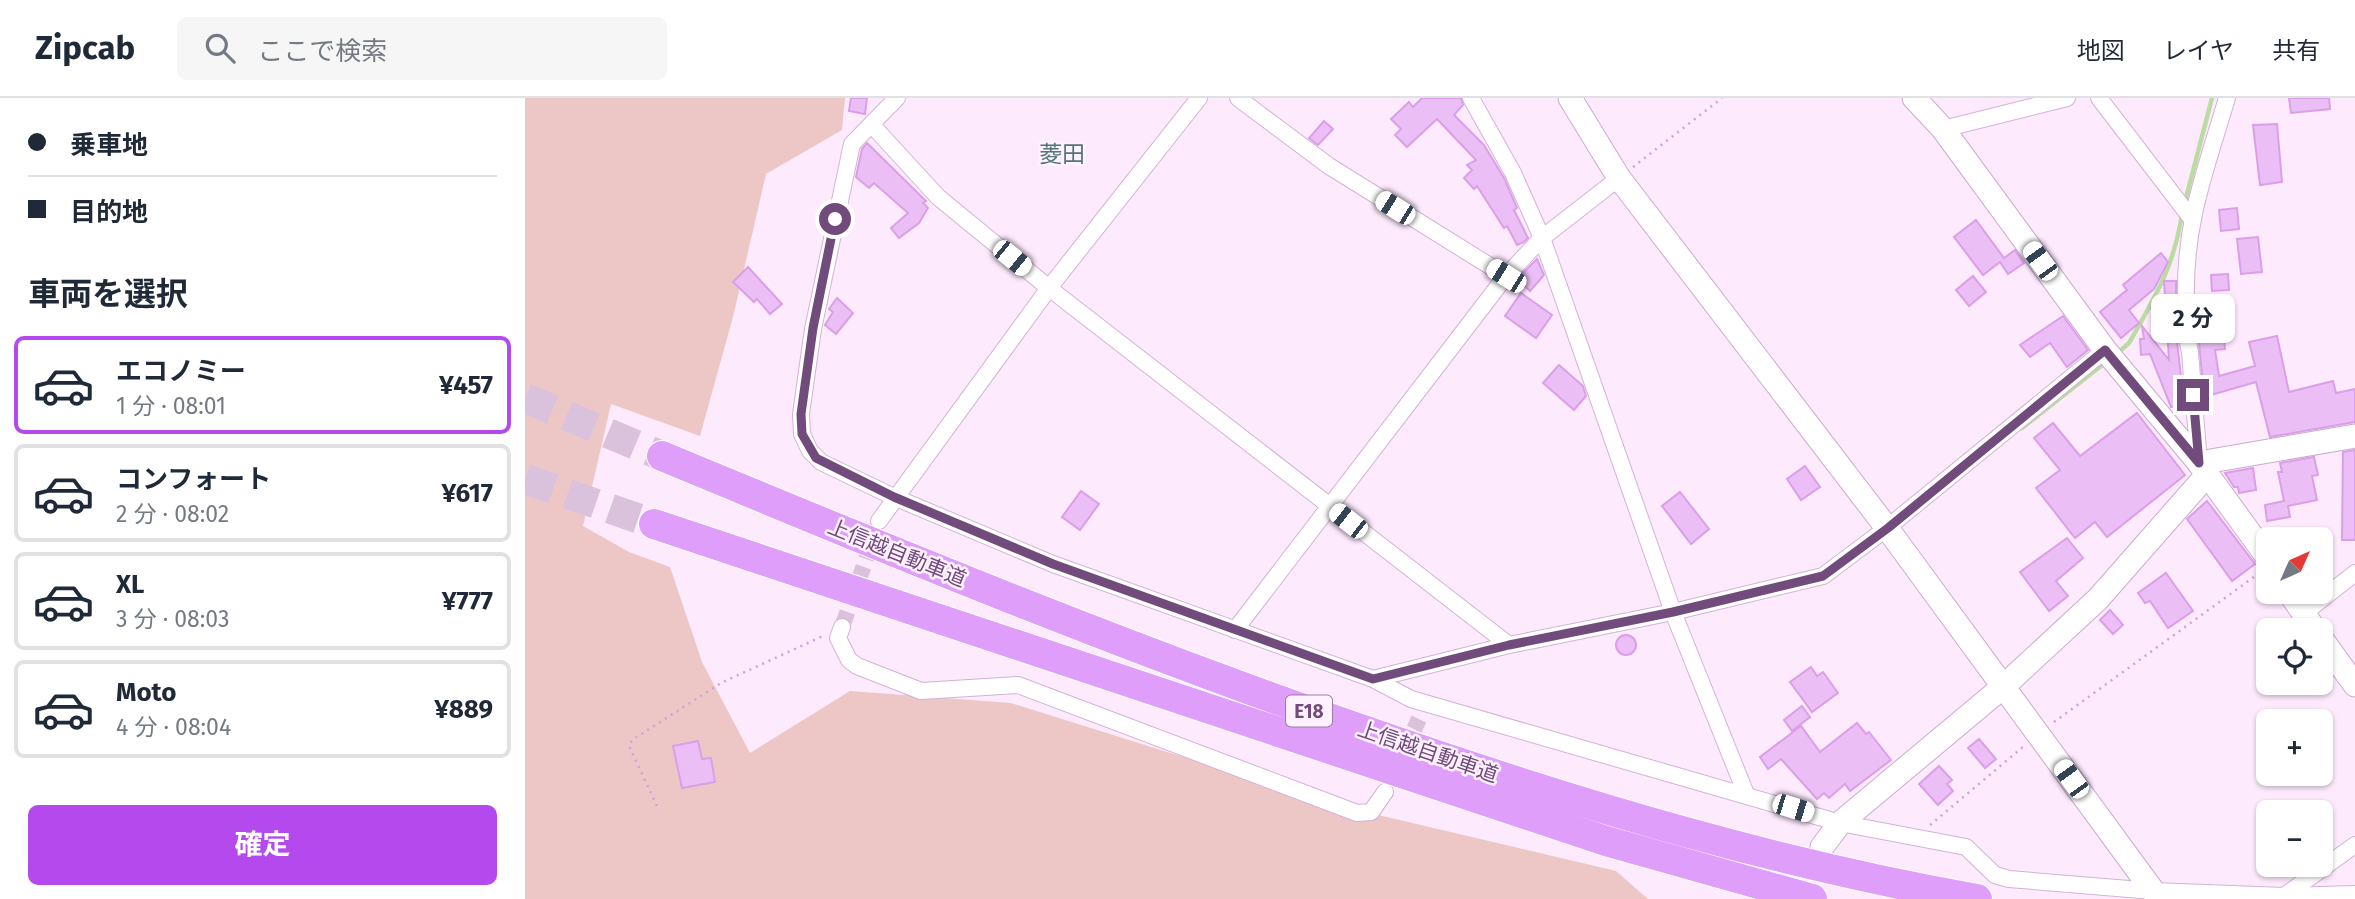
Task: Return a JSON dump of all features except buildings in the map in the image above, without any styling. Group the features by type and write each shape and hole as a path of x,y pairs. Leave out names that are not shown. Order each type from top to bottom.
{"highway":[{"name":"上信越自動車道","path":"662,456 1130,646 1476,769 1615,814 1735,848 1824,870 1977,899"},
{"name":"上信越自動車道","path":"654,524 1606,841 1812,899"}],"street":[{"path":"897,98 852,144 813,328 801,414 802,434 816,458 894,497 1053,564 1373,679 1422,711 1718,790 1746,794 1840,823 1966,847 1995,875 2010,879 2153,891 2284,897 2355,894"},
{"path":"879,521 1049,288 1199,98"},
{"path":"1238,98 1329,166 1506,276"},
{"path":"1471,98 1513,173 1542,238 1673,612 1746,794"},
{"path":"1570,98 1619,178 1888,528 2153,891"},
{"path":"1914,98 1943,129 2105,350 2256,542"},
{"path":"1943,129 2067,98"},
{"path":"2099,98 2191,218"},
{"path":"2202,470 2186,335 2185,264 2191,218 2227,98"},
{"path":"872,125 938,197 1049,288 1509,645"},
{"path":"1235,630 1328,505 1506,276 1542,238 1619,178"},
{"path":"1373,679 1509,645 1673,612 1823,576 1888,528 2105,350"},
{"path":"1822,847 1840,823 2004,685 2098,599 2202,470 2355,436"},
{"path":"2313,618 2355,573"},
{"path":"842,627 838,638 849,660 921,691 1018,685 1357,813 1371,812 1385,792"},
{"path":"2333,655 2355,685"},
{"path":"2284,897 2355,845"}],"path":[{"path":"1619,178 1722,98"},
{"path":"1917,836 2039,734 2256,576"},
{"path":"657,806 632,757 629,747 632,740 721,682 842,627"}],"shaded area":[{"path":"525,98 845,98 842,130 766,174 733,317 700,436 611,404 583,526 629,552 670,567 702,662 750,753 850,691 1011,703 1336,805 1616,871 1648,899 525,899"}],"waterway":[{"path":"2186,198 2212,98"},
{"path":"2120,351 2129,343 2162,282 2174,251 2182,215"},
{"path":"2022,428 2106,362"}],"tunnel":[{"path":"525,398 662,456"},
{"path":"525,479 654,524"},
{"path":"842,627 874,537"},
{"path":"1404,751 1419,719"}],"district":[{"name":"菱田","path":"1062,154"}],"route":[{"path":"835,219 813,328 801,414 802,434 816,458 894,497 1053,564 1373,679 1509,645 1673,612 1823,576 1888,528 2105,350 2199,463 2193,395"}]}
